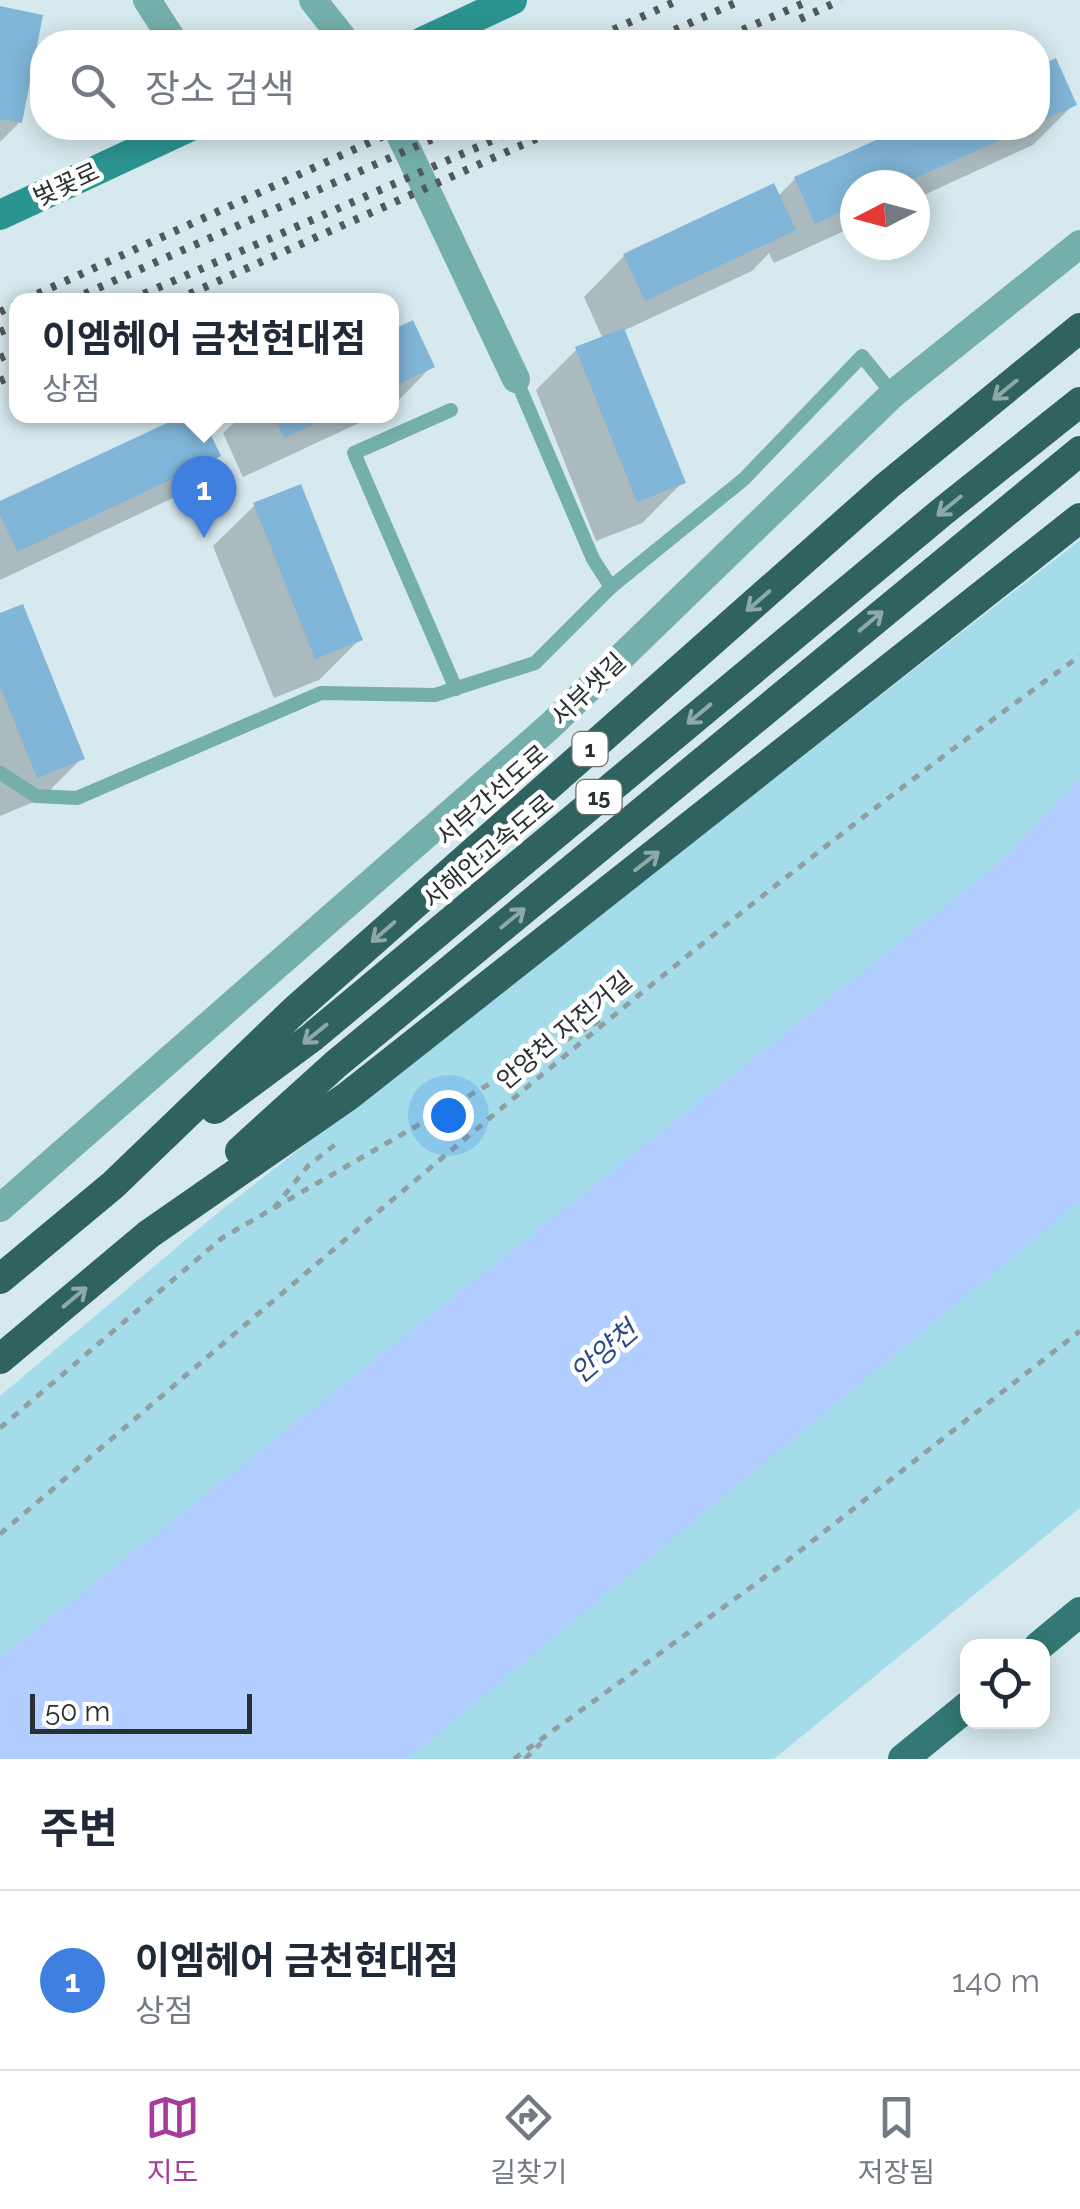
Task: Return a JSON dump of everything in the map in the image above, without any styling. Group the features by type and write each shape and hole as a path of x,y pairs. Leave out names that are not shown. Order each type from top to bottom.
{"highway":[{"name":"서부간선도로","path":"0,1279 113,1185 308,998 887,486 1080,328"},
{"name":"서해안고속도로","path":"113,1185 311,1038 942,512 1080,402"},
{"name":"15","path":"149,1234 336,1064 1080,451"},
{"path":"0,1359 149,1234 348,1096 1080,518"}],"main road":[{"path":"1047,1639 1080,1612"},
{"path":"903,1759 960,1713"}],"street":[{"path":"147,0 166,30"},
{"path":"448,30 512,0"},
{"path":"314,2 336,30"},
{"name":"벚꽃로","path":"0,215 161,140"},
{"path":"403,140 516,379"},
{"name":"서부샛길","path":"0,1208 550,726 893,394 1080,244"}],"lane":[{"path":"0,773 36,796 77,798 321,693 436,695 535,662 612,587 744,480 862,356 893,394"},
{"path":"516,379 593,559 612,587"},
{"path":"451,410 354,453 456,689"}],"path":[{"name":"안양천 자전거길","path":"0,1534 615,1011 894,790 1080,656"},
{"path":"0,1428 222,1238 615,1011"},
{"path":"514,1759 786,1562 1080,1331"},
{"path":"525,1759 554,1731"}],"shaded area":[{"path":"1080,540 1080,1508 774,1759 0,1759 0,1396 220,1211"}],"water":[{"name":"안양천","path":"1080,780 1080,1201 407,1759 0,1759 0,1658 999,863"}],"building":[{"path":"0,6 43,15 40,30 30,30 30,82 22,123 0,119"},
{"path":"1056,58 1077,105 1050,117 1050,61"},
{"path":"876,140 1000,140 930,172 840,170 840,212 815,224 794,177"},
{"path":"774,183 796,230 645,301 623,254"},
{"path":"413,320 435,367 399,384 399,327"},
{"path":"624,328 686,483 637,502 575,347"},
{"path":"167,423 205,423 221,456 17,552 0,514 0,501"},
{"path":"277,423 316,423 284,438"},
{"path":"301,484 363,640 315,659 253,503"},
{"path":"23,604 85,759 37,778 0,686 0,613"}],"railway":[{"path":"613,30 679,0"},
{"path":"674,30 742,0"},
{"path":"742,30 811,0"},
{"path":"800,19 841,0"},
{"path":"39,293 375,140"},
{"path":"87,293 430,140"},
{"path":"146,293 494,140"},
{"path":"192,293 533,140"},
{"path":"0,312 9,308"},
{"path":"0,332 9,328"},
{"path":"0,358 9,354"},
{"path":"0,381 9,377"}],"place":[{"name":"이엠헤어 금천현대점","path":"204,538"}]}
